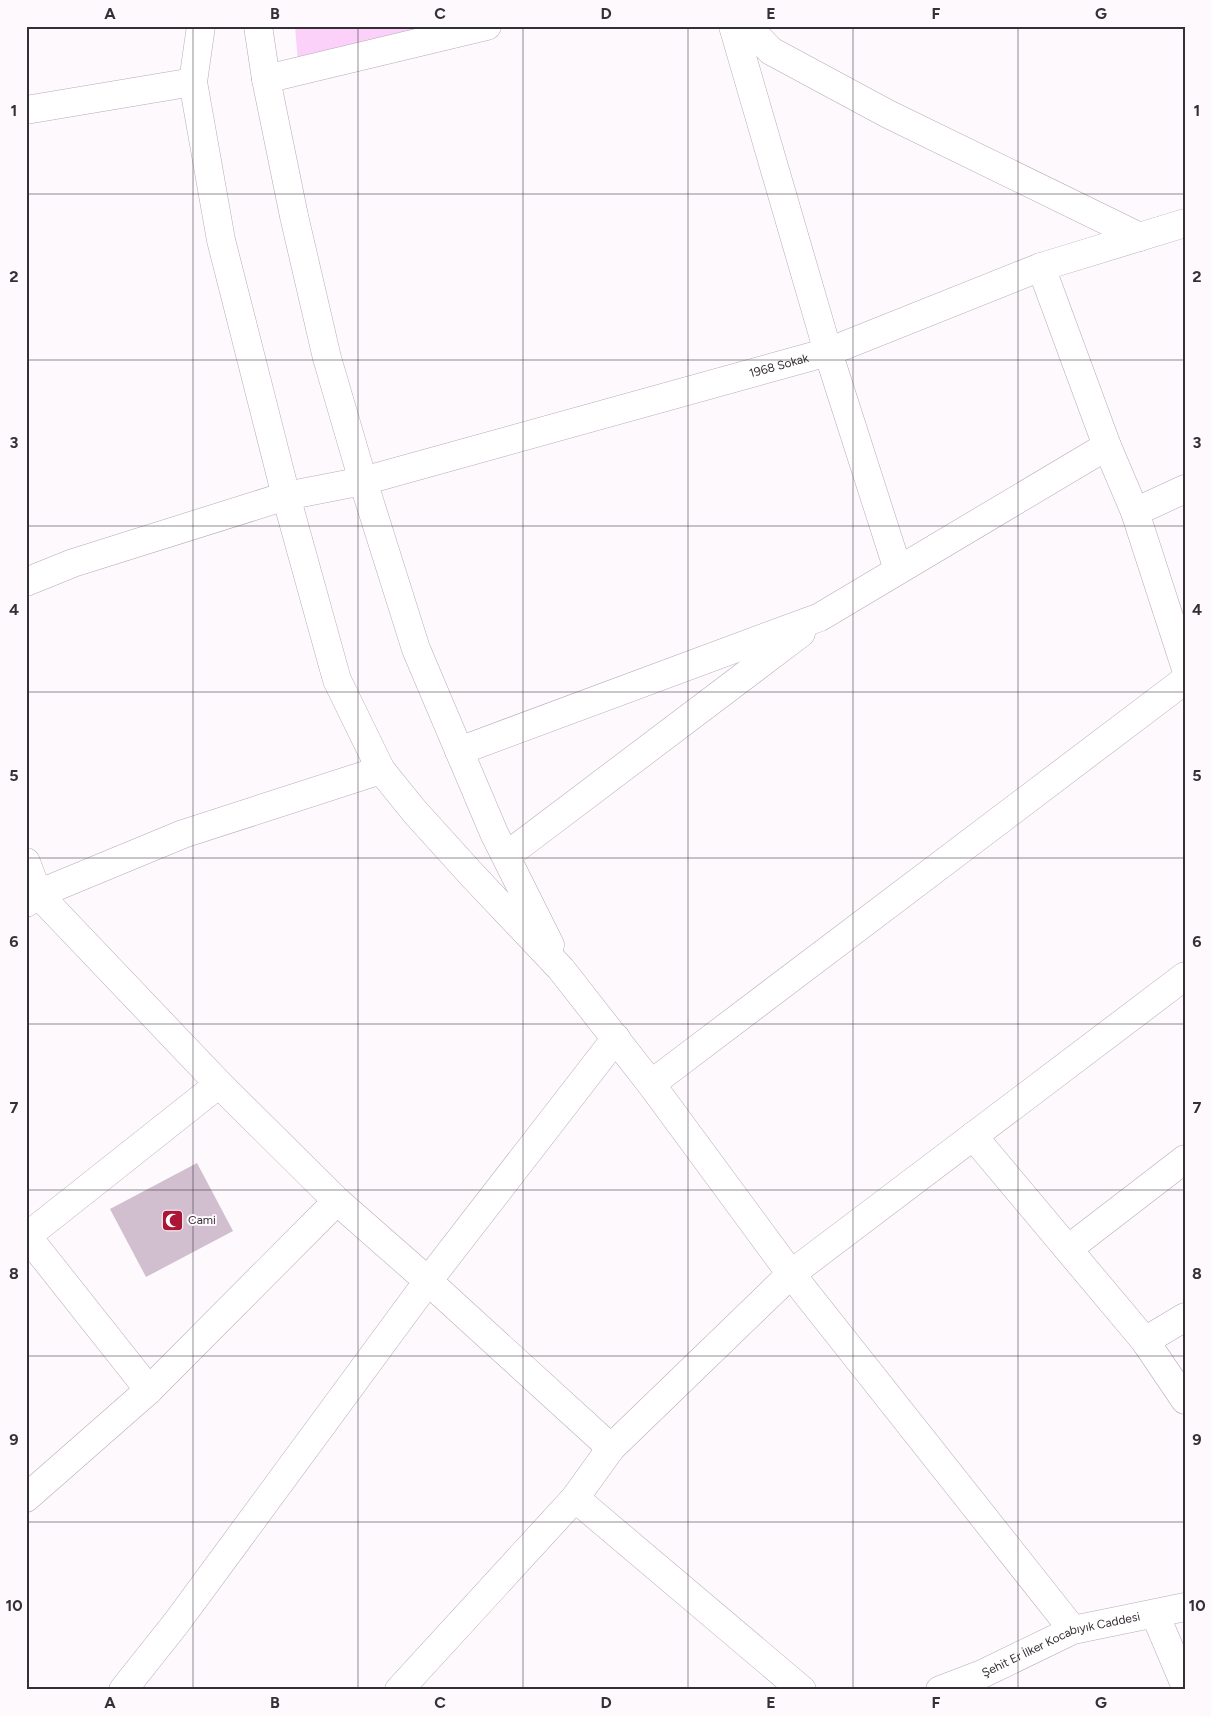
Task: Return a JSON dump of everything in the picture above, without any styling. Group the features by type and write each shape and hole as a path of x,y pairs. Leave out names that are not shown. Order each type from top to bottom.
{"street":[{"path":"201,26 193,82 221,240 286,496 337,680 381,770 428,826 561,969 651,1084 791,1274 1073,1630"},
{"path":"258,26 266,79 294,216 327,358 363,481 416,649 494,833 561,969"},
{"path":"266,79 487,26"},
{"path":"733,26 828,352 898,570"},
{"path":"747,26 771,51 888,114 1140,238"},
{"path":"26,110 193,82"},
{"name":"1968 Sokak","path":"26,582 73,564 286,496 363,481 828,352 1041,267 1185,223"},
{"path":"1041,267 1107,446 1135,512 1185,666"},
{"path":"459,751 828,612 1107,446"},
{"path":"1135,512 1185,489"},
{"path":"506,856 828,612"},
{"path":"651,1084 1185,680"},
{"path":"32,898 183,834 381,770"},
{"path":"26,862 32,898 337,1202 428,1281 611,1448"},
{"path":"399,1690 575,1498 611,1448 791,1274 1185,976"},
{"path":"123,1690 177,1622 428,1281 616,1038"},
{"path":"149,1390 27,1236 219,1084"},
{"path":"973,1136 1145,1341 1185,1400"},
{"path":"1068,1249 1185,1159"},
{"path":"26,1498 149,1390 337,1202"},
{"path":"1145,1341 1185,1317"},
{"path":"575,1498 802,1690"},
{"name":"Şehit Er İlker Kocabıyık Caddesi","path":"940,1690 982,1674 1073,1630 1185,1607"},
{"path":"1155,1614 1185,1685"}],"shaded area":[{"path":"295,26 436,26 298,62"}],"building":[{"name":"Cami","path":"197,1163 233,1231 146,1277 110,1209"}],"place":[{"name":"Cami","path":"172,1220"}]}
